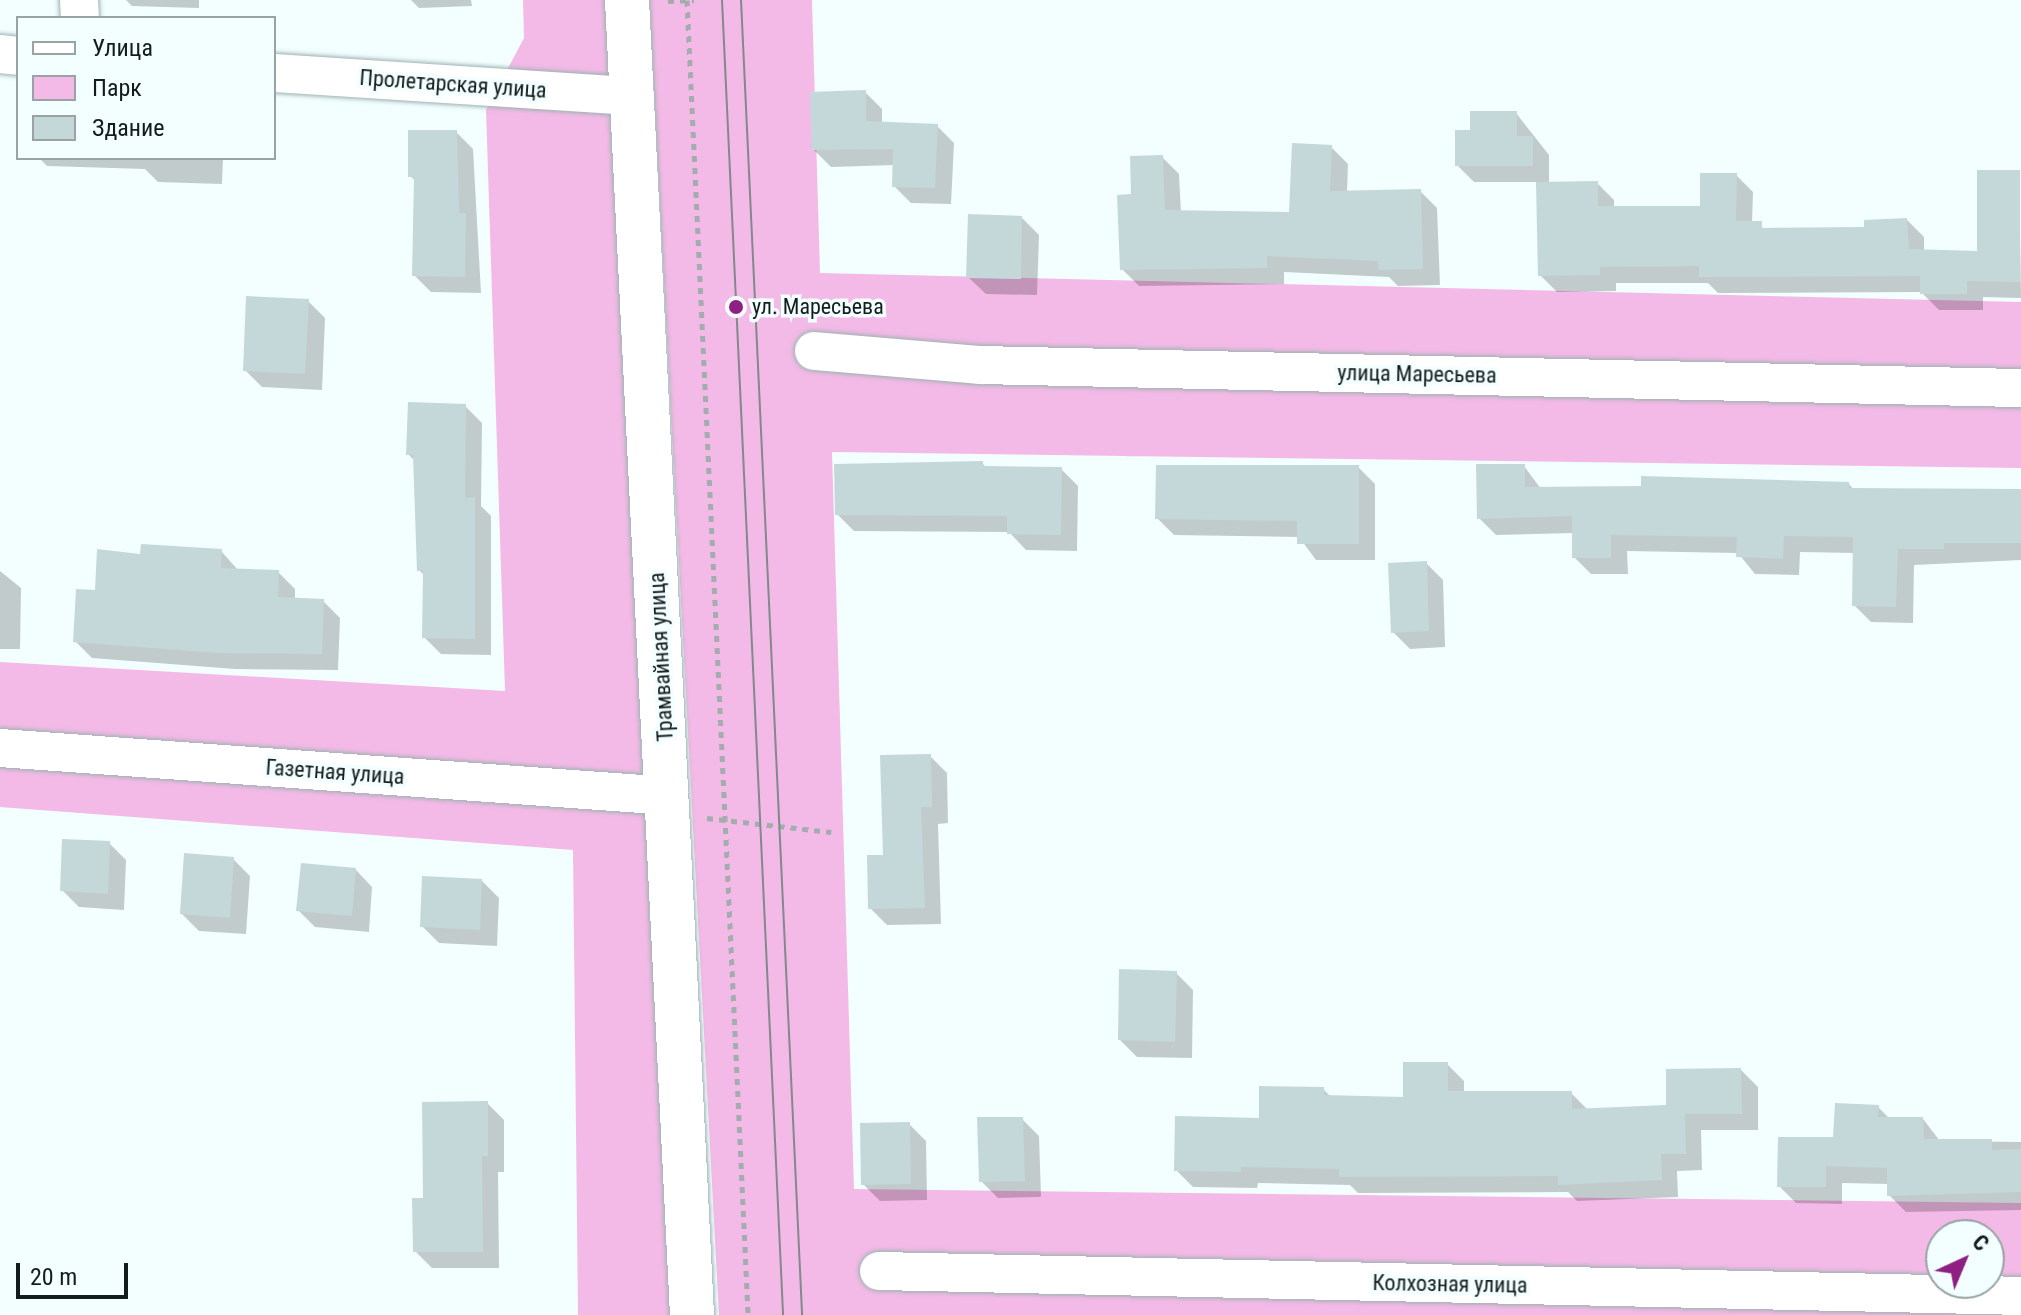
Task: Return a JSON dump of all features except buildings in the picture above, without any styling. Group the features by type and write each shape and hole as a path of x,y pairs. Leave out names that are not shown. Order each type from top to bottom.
{"main road":[{"name":"Трамвайная улица","path":"627,0 670,807 692,1315"}],"street":[{"name":"Пролетарская улица","path":"276,73 632,96"},
{"name":"улица Маресьева","path":"814,351 980,365 2021,388"},
{"name":"Газетная улица","path":"0,748 670,807"},
{"name":"Колхозная улица","path":"879,1271 2021,1296"}],"path":[{"path":"687,0 748,1315"},
{"path":"670,807 724,818 831,832"}],"green space":[{"path":"523,0 607,0 645,777 0,733 0,662 505,691 486,110 524,38"},
{"path":"649,0 812,0 820,273 2021,302 2021,468 832,452 854,1189 2021,1203 2021,1315 719,1315"},
{"path":"0,763 646,812 674,1315 578,1315 573,850 0,807"}],"tram line":[{"path":"722,0 783,1315"},
{"path":"741,0 802,1315"}],"place":[{"name":"ул. Маресьева","path":"736,307"}]}
